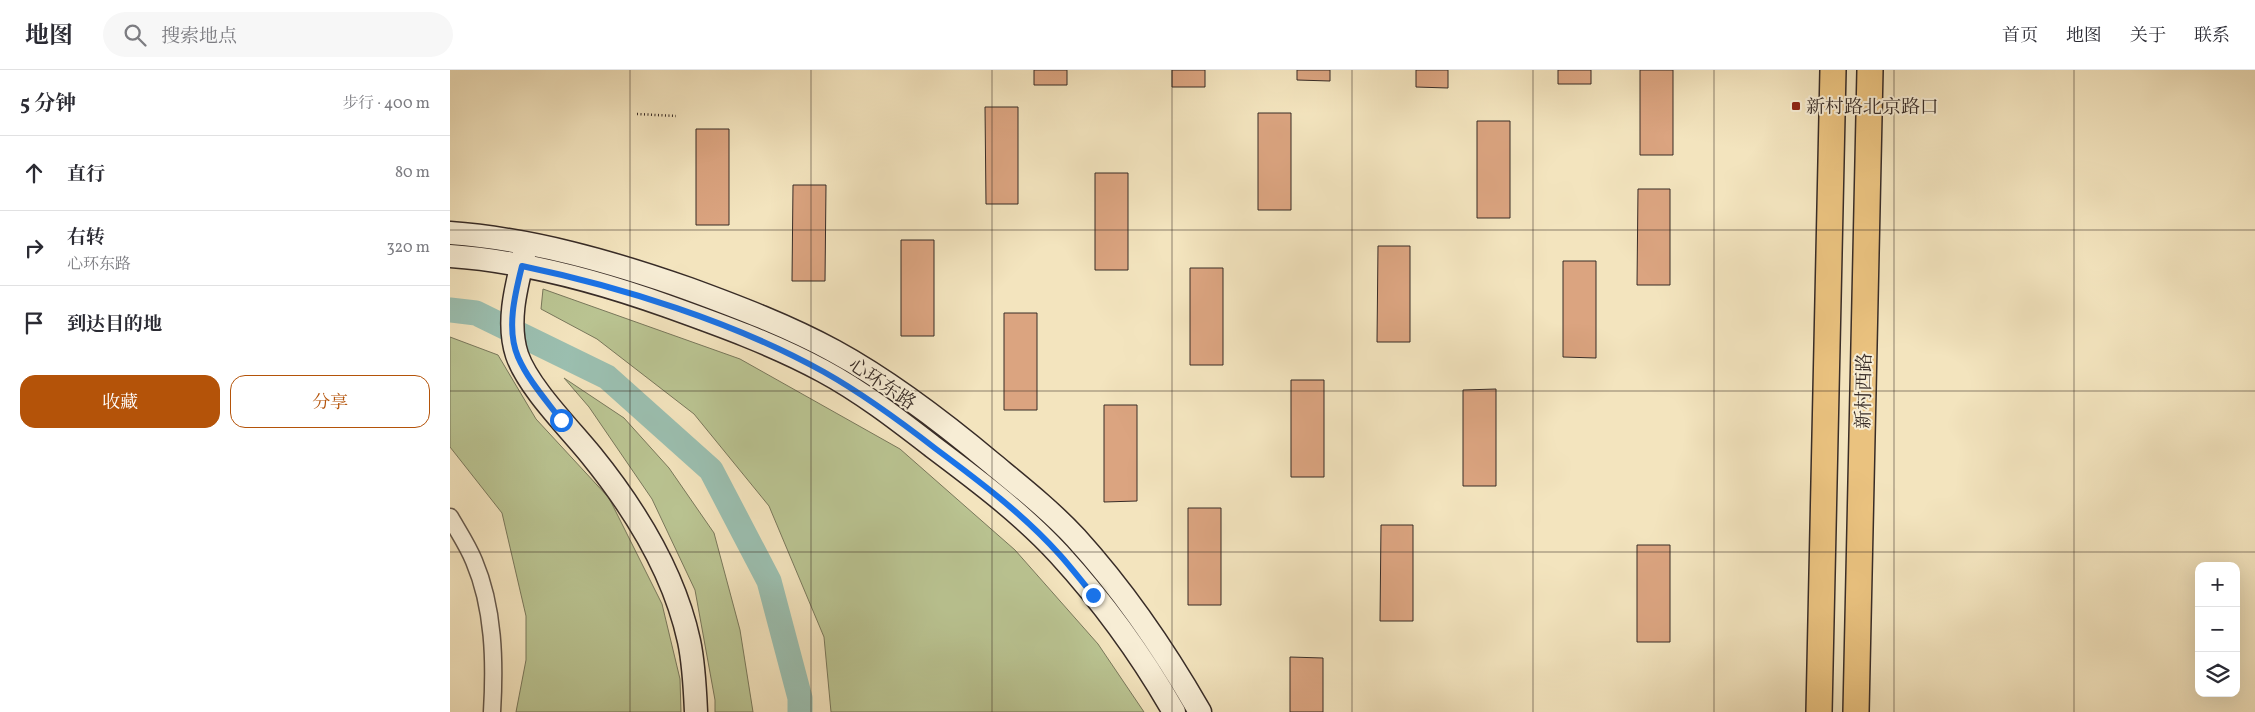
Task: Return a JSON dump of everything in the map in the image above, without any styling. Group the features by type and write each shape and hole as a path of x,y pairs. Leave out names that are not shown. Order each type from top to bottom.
{"main road":[{"name":"新村西路","path":"1819,712 1833,70"},
{"name":"新村西路","path":"1856,712 1870,70"},
{"name":"心环东路","path":"450,232 527,243 579,254 625,268 729,304 834,351 881,380 981,454 1038,501 1076,538 1149,631 1177,672 1200,712"},
{"path":"527,243 514,303 513,328 517,355 531,380 621,494 652,544 674,594 689,640 696,712"},
{"name":"心环东路","path":"450,256 522,266 574,277 636,295 721,325 823,372 868,399 974,478 1023,518 1059,554 1130,645 1174,712"}],"street":[{"path":"450,517 474,561 490,618 495,670 492,712"}],"path":[{"path":"637,114 676,116"}],"green space":[{"path":"543,289 740,359 900,449 1015,550 1098,644 1144,712 831,712 824,637 769,506 694,414 597,339 541,309"},
{"path":"450,337 498,355 536,419 609,498 662,604 680,679 681,712 516,712 526,660 526,616 502,513 450,447"},
{"path":"564,378 624,418 669,468 714,533 740,630 753,712 715,712 715,700 695,590 652,499 589,407"}],"building":[{"path":"1034,70 1067,70 1067,85 1034,85"},
{"path":"1172,70 1205,70 1205,87 1172,87"},
{"path":"1297,70 1330,70 1330,81 1297,80"},
{"path":"1416,70 1448,70 1448,88 1416,87"},
{"path":"1558,70 1591,70 1591,84 1558,84"},
{"path":"1640,70 1673,70 1673,155 1640,155"},
{"path":"985,107 1018,107 1018,204 986,204"},
{"path":"1258,113 1291,113 1291,210 1258,210"},
{"path":"1477,121 1510,121 1510,218 1477,218"},
{"path":"696,129 729,129 729,225 696,225"},
{"path":"1095,173 1128,173 1128,270 1095,270"},
{"path":"793,185 826,185 825,281 792,281"},
{"path":"1638,189 1670,189 1670,285 1637,285"},
{"path":"901,240 934,240 934,336 901,336"},
{"path":"1378,246 1410,246 1410,342 1377,342"},
{"path":"1563,261 1596,261 1596,358 1563,357"},
{"path":"1190,268 1223,268 1223,365 1190,365"},
{"path":"1004,313 1037,313 1037,410 1004,410"},
{"path":"1291,380 1324,380 1324,477 1291,477"},
{"path":"1496,389 1496,486 1463,486 1463,390"},
{"path":"1104,405 1137,405 1137,501 1104,502"},
{"path":"1188,508 1221,508 1221,605 1188,605"},
{"path":"1381,525 1413,525 1413,621 1380,621"},
{"path":"1637,545 1670,545 1670,642 1637,642"},
{"path":"1290,657 1323,658 1323,712 1290,712"}],"waterway":[{"path":"450,310 476,313 607,377 711,470 769,581 800,698 800,712"}],"place":[{"name":"新村路北京路口","path":"1796,106"}],"route":[{"path":"561,420 531,380 517,355 513,328 514,303 522,266 574,277 636,295 721,325 776,348 823,372 868,399 910,428 1023,518 1059,554 1093,595"}]}
